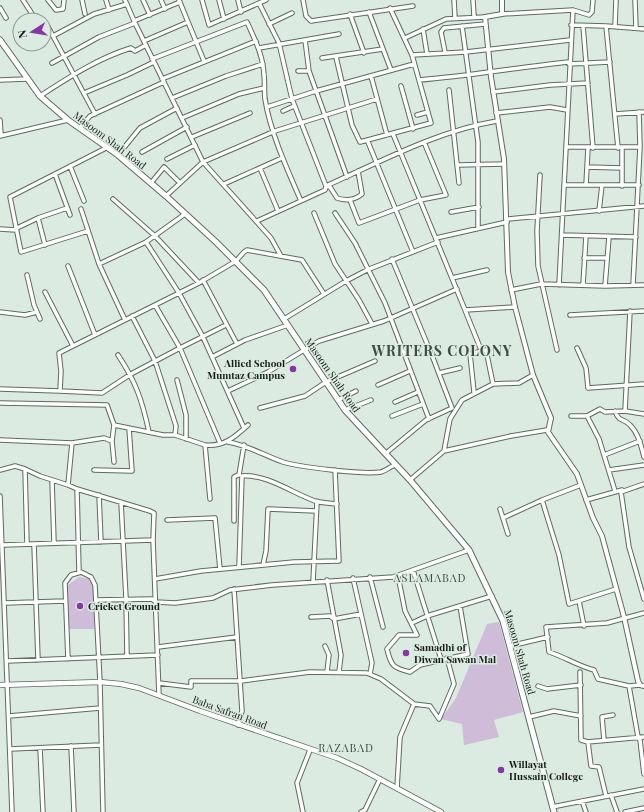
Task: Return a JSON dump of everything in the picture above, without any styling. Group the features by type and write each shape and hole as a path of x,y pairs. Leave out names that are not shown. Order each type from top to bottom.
{"main road":[{"name":"Masoom Shah Road","path":"0,40 40,96 68,120 118,155 151,183 236,261 264,290 345,410 410,480 469,550 503,621 553,809"},
{"name":"Baba Safran Road","path":"0,685 100,682 121,684 159,695 238,725 349,764 441,812"}],"street":[{"path":"23,0 31,12"},
{"path":"48,0 56,10 62,9 64,0"},
{"path":"82,0 85,14"},
{"path":"106,0 109,10"},
{"path":"143,0 150,15"},
{"path":"161,0 165,8"},
{"path":"202,0 209,25 266,0"},
{"path":"219,0 224,19"},
{"path":"238,0 241,12"},
{"path":"303,0 306,16 311,21 390,8 414,6"},
{"path":"454,0 455,18"},
{"path":"473,0 474,16"},
{"path":"502,0 502,14"},
{"path":"405,38 423,28 446,19 573,10 592,14 593,0"},
{"path":"615,26 616,0"},
{"path":"635,0 636,28"},
{"path":"52,63 99,37 180,1 204,61"},
{"path":"95,114 53,36 94,14 109,10 126,2 134,22 196,145 203,162 257,221 271,238 281,256"},
{"path":"259,3 279,43 294,106 326,186 330,187 337,198 350,200 362,194 358,171"},
{"path":"0,8 6,18"},
{"path":"336,57 352,125 360,142 368,142 430,123 412,55 390,8"},
{"path":"559,284 570,40 573,10"},
{"path":"369,12 391,70"},
{"path":"269,24 292,13"},
{"path":"350,14 364,53"},
{"path":"410,480 444,451 547,430 551,424 551,418 533,375 515,307 508,272 504,164 490,71 485,16"},
{"path":"40,96 74,74 110,56 131,48 135,51 145,43 188,22"},
{"path":"84,93 127,75 153,61 197,41 247,22 259,48 263,64 264,88 267,107 282,158 302,201"},
{"path":"445,52 442,29 485,24"},
{"path":"572,25 615,26 644,29"},
{"path":"462,26 478,142 478,228"},
{"path":"583,26 593,148"},
{"path":"606,26 620,148 622,186"},
{"path":"423,28 427,54"},
{"path":"259,48 279,43 339,34"},
{"path":"304,40 309,71 347,176"},
{"path":"412,55 488,50 570,40"},
{"path":"80,128 90,116 204,61 256,41"},
{"path":"322,58 383,49"},
{"path":"419,80 468,76 490,71 569,63 610,62"},
{"path":"172,98 226,76 263,64"},
{"path":"267,107 316,91 414,64"},
{"path":"298,71 309,71"},
{"path":"371,76 387,135"},
{"path":"0,80 28,80"},
{"path":"493,92 588,83"},
{"path":"400,86 412,128"},
{"path":"182,118 239,94 264,88"},
{"path":"449,90 460,183"},
{"path":"166,196 203,162 274,131 377,100"},
{"path":"283,111 294,106"},
{"path":"496,113 550,107 567,110"},
{"path":"118,155 140,128 177,108"},
{"path":"417,115 428,112"},
{"path":"633,285 639,185 639,112"},
{"path":"615,114 644,112"},
{"path":"192,137 250,113"},
{"path":"0,120 1,136 68,120"},
{"path":"257,221 325,190 326,186 347,176 424,142 476,124 497,121"},
{"path":"142,152 187,127"},
{"path":"392,134 457,289 480,350"},
{"path":"368,142 413,252"},
{"path":"350,200 358,223 420,200 446,195 424,142"},
{"path":"167,159 196,145"},
{"path":"566,147 640,147"},
{"path":"88,231 21,252 10,197 106,148"},
{"path":"586,185 588,148"},
{"path":"224,184 282,158"},
{"path":"458,165 504,164"},
{"path":"70,166 84,201"},
{"path":"151,183 164,167 180,183"},
{"path":"587,167 622,168"},
{"path":"260,168 278,211"},
{"path":"55,174 70,216"},
{"path":"540,175 537,253 541,284 557,350"},
{"path":"564,185 639,185"},
{"path":"599,211 602,185"},
{"path":"113,199 155,236 201,282 237,344"},
{"path":"284,319 346,281 367,270 413,252 437,240 507,220 644,206"},
{"path":"451,212 479,207"},
{"path":"0,229 16,229 38,218 67,208"},
{"path":"81,210 99,264 125,320"},
{"path":"314,213 335,264 372,324"},
{"path":"335,213 355,243 367,270 385,303 429,419"},
{"path":"99,264 146,242 185,214"},
{"path":"38,218 45,245"},
{"path":"562,235 636,237"},
{"path":"583,285 586,236"},
{"path":"605,286 608,237"},
{"path":"146,242 179,293 212,357 244,428"},
{"path":"60,391 61,371 58,355 201,282 236,261 247,250 304,261 324,294"},
{"path":"584,258 607,258"},
{"path":"385,454 429,419 452,408 414,308 392,260"},
{"path":"68,266 95,335"},
{"path":"452,278 487,270"},
{"path":"27,275 40,319"},
{"path":"511,290 541,284 605,286 644,284"},
{"path":"228,391 268,372 332,336 390,318 457,289"},
{"path":"45,292 73,346"},
{"path":"155,305 180,348 220,443"},
{"path":"465,310 515,307"},
{"path":"570,315 644,310"},
{"path":"625,411 630,311"},
{"path":"0,312 25,315 37,312"},
{"path":"132,316 155,361 176,426 174,435"},
{"path":"212,357 237,344 288,325"},
{"path":"0,389 102,393 131,374 224,326"},
{"path":"577,348 586,368 588,388 644,384"},
{"path":"474,392 470,355 480,350 486,350 493,384"},
{"path":"118,355 131,374 142,400 149,432"},
{"path":"260,408 305,396 326,382 375,361"},
{"path":"439,373 460,368"},
{"path":"378,385 410,371"},
{"path":"444,451 452,415 462,400 474,392 493,384 519,383 533,375"},
{"path":"178,380 186,415 186,439"},
{"path":"338,400 356,391"},
{"path":"395,402 418,392"},
{"path":"345,410 371,400"},
{"path":"0,403 107,405 114,425 112,441 114,462"},
{"path":"392,416 423,404"},
{"path":"572,416 587,416 600,409 605,412 625,411 644,414"},
{"path":"615,411 618,418 630,425 640,441 644,457"},
{"path":"587,416 597,433 615,491"},
{"path":"114,425 163,435 174,435 205,445 212,446 228,442 244,445 284,462 335,470 365,473 382,472 395,465"},
{"path":"228,442 248,425"},
{"path":"94,470 132,471 129,428"},
{"path":"547,430 577,474 586,500 602,536 624,617 642,685 630,686 598,679 594,670 580,666 568,658 549,652 546,627 584,626 607,623 624,617 644,613"},
{"path":"0,440 72,443 104,438 112,441"},
{"path":"604,455 640,441"},
{"path":"68,485 72,443"},
{"path":"205,445 210,499"},
{"path":"239,567 240,475 244,445"},
{"path":"609,470 644,465"},
{"path":"0,470 15,466 77,489 154,513 153,541 159,695"},
{"path":"25,469 27,544"},
{"path":"155,579 239,567 294,562 339,561 335,470"},
{"path":"234,521 234,477 240,475 250,475 265,479 317,502 337,504"},
{"path":"52,480 54,543"},
{"path":"500,509 508,534 503,518 581,484"},
{"path":"586,500 644,484"},
{"path":"77,489 79,572"},
{"path":"622,490 624,520 629,546 644,600"},
{"path":"99,495 101,542"},
{"path":"0,496 12,812"},
{"path":"542,500 559,555 569,604 616,589"},
{"path":"121,502 124,541 127,656"},
{"path":"313,582 317,502"},
{"path":"262,565 266,551 268,509 316,511"},
{"path":"167,520 215,518 220,569"},
{"path":"3,545 153,541"},
{"path":"34,544 38,660"},
{"path":"96,600 126,598 152,599 156,602 175,603 213,598 234,589 327,580 398,576 469,550"},
{"path":"413,570 441,659"},
{"path":"68,659 64,588 66,579 71,575 79,572 86,573 93,580 96,600 100,682 103,812"},
{"path":"398,576 405,611 417,635 399,635 387,649 390,661 396,669 410,672 420,665 468,654 460,606"},
{"path":"370,577 383,627"},
{"path":"354,578 372,663 370,674"},
{"path":"327,580 341,655 339,672"},
{"path":"234,589 237,609 237,637 242,711 238,725"},
{"path":"412,623 427,616 492,596"},
{"path":"5,603 65,601"},
{"path":"579,601 584,626"},
{"path":"311,617 330,616 334,619 361,614"},
{"path":"158,647 237,637"},
{"path":"510,646 548,637"},
{"path":"325,646 329,654 327,672"},
{"path":"7,661 158,655"},
{"path":"159,683 191,687 191,681 241,681 281,675 327,672 370,674 381,679 414,704 430,706 439,719 454,684 447,658"},
{"path":"580,672 581,740 587,742 638,737 644,738"},
{"path":"0,680 0,685"},
{"path":"538,686 547,689 581,685"},
{"path":"630,686 638,737 640,740 644,774"},
{"path":"397,788 400,737 414,704"},
{"path":"9,716 100,708"},
{"path":"529,717 554,711 581,716"},
{"path":"604,740 602,716 613,715"},
{"path":"587,742 591,766 599,767 606,796"},
{"path":"10,749 101,745"},
{"path":"71,746 74,812"},
{"path":"40,748 43,812"},
{"path":"303,812 297,782 310,750"},
{"path":"361,812 366,810 380,779"},
{"path":"553,809 582,800 644,788"},
{"path":"611,795 616,812"},
{"path":"582,800 586,812"},
{"path":"625,812 644,808"}],"shaded area":[{"path":"79,577 90,579 94,589 94,629 67,629 66,592 68,585"},
{"path":"499,622 523,712 494,720 499,737 464,745 462,724 441,719 456,698 487,624"}],"place":[{"name":"Allied School Mumtaz Campus","path":"293,369"},
{"name":"Cricket Ground","path":"80,606"},
{"name":"Samadhi of Diwan Sawan Mal","path":"406,653"},
{"name":"Willayat Hussain College","path":"501,770"}],"district":[{"name":"WRITERS COLONY","path":"442,350"},
{"name":"ASLAMABAD","path":"430,577"},
{"name":"RAZABAD","path":"346,747"}]}
